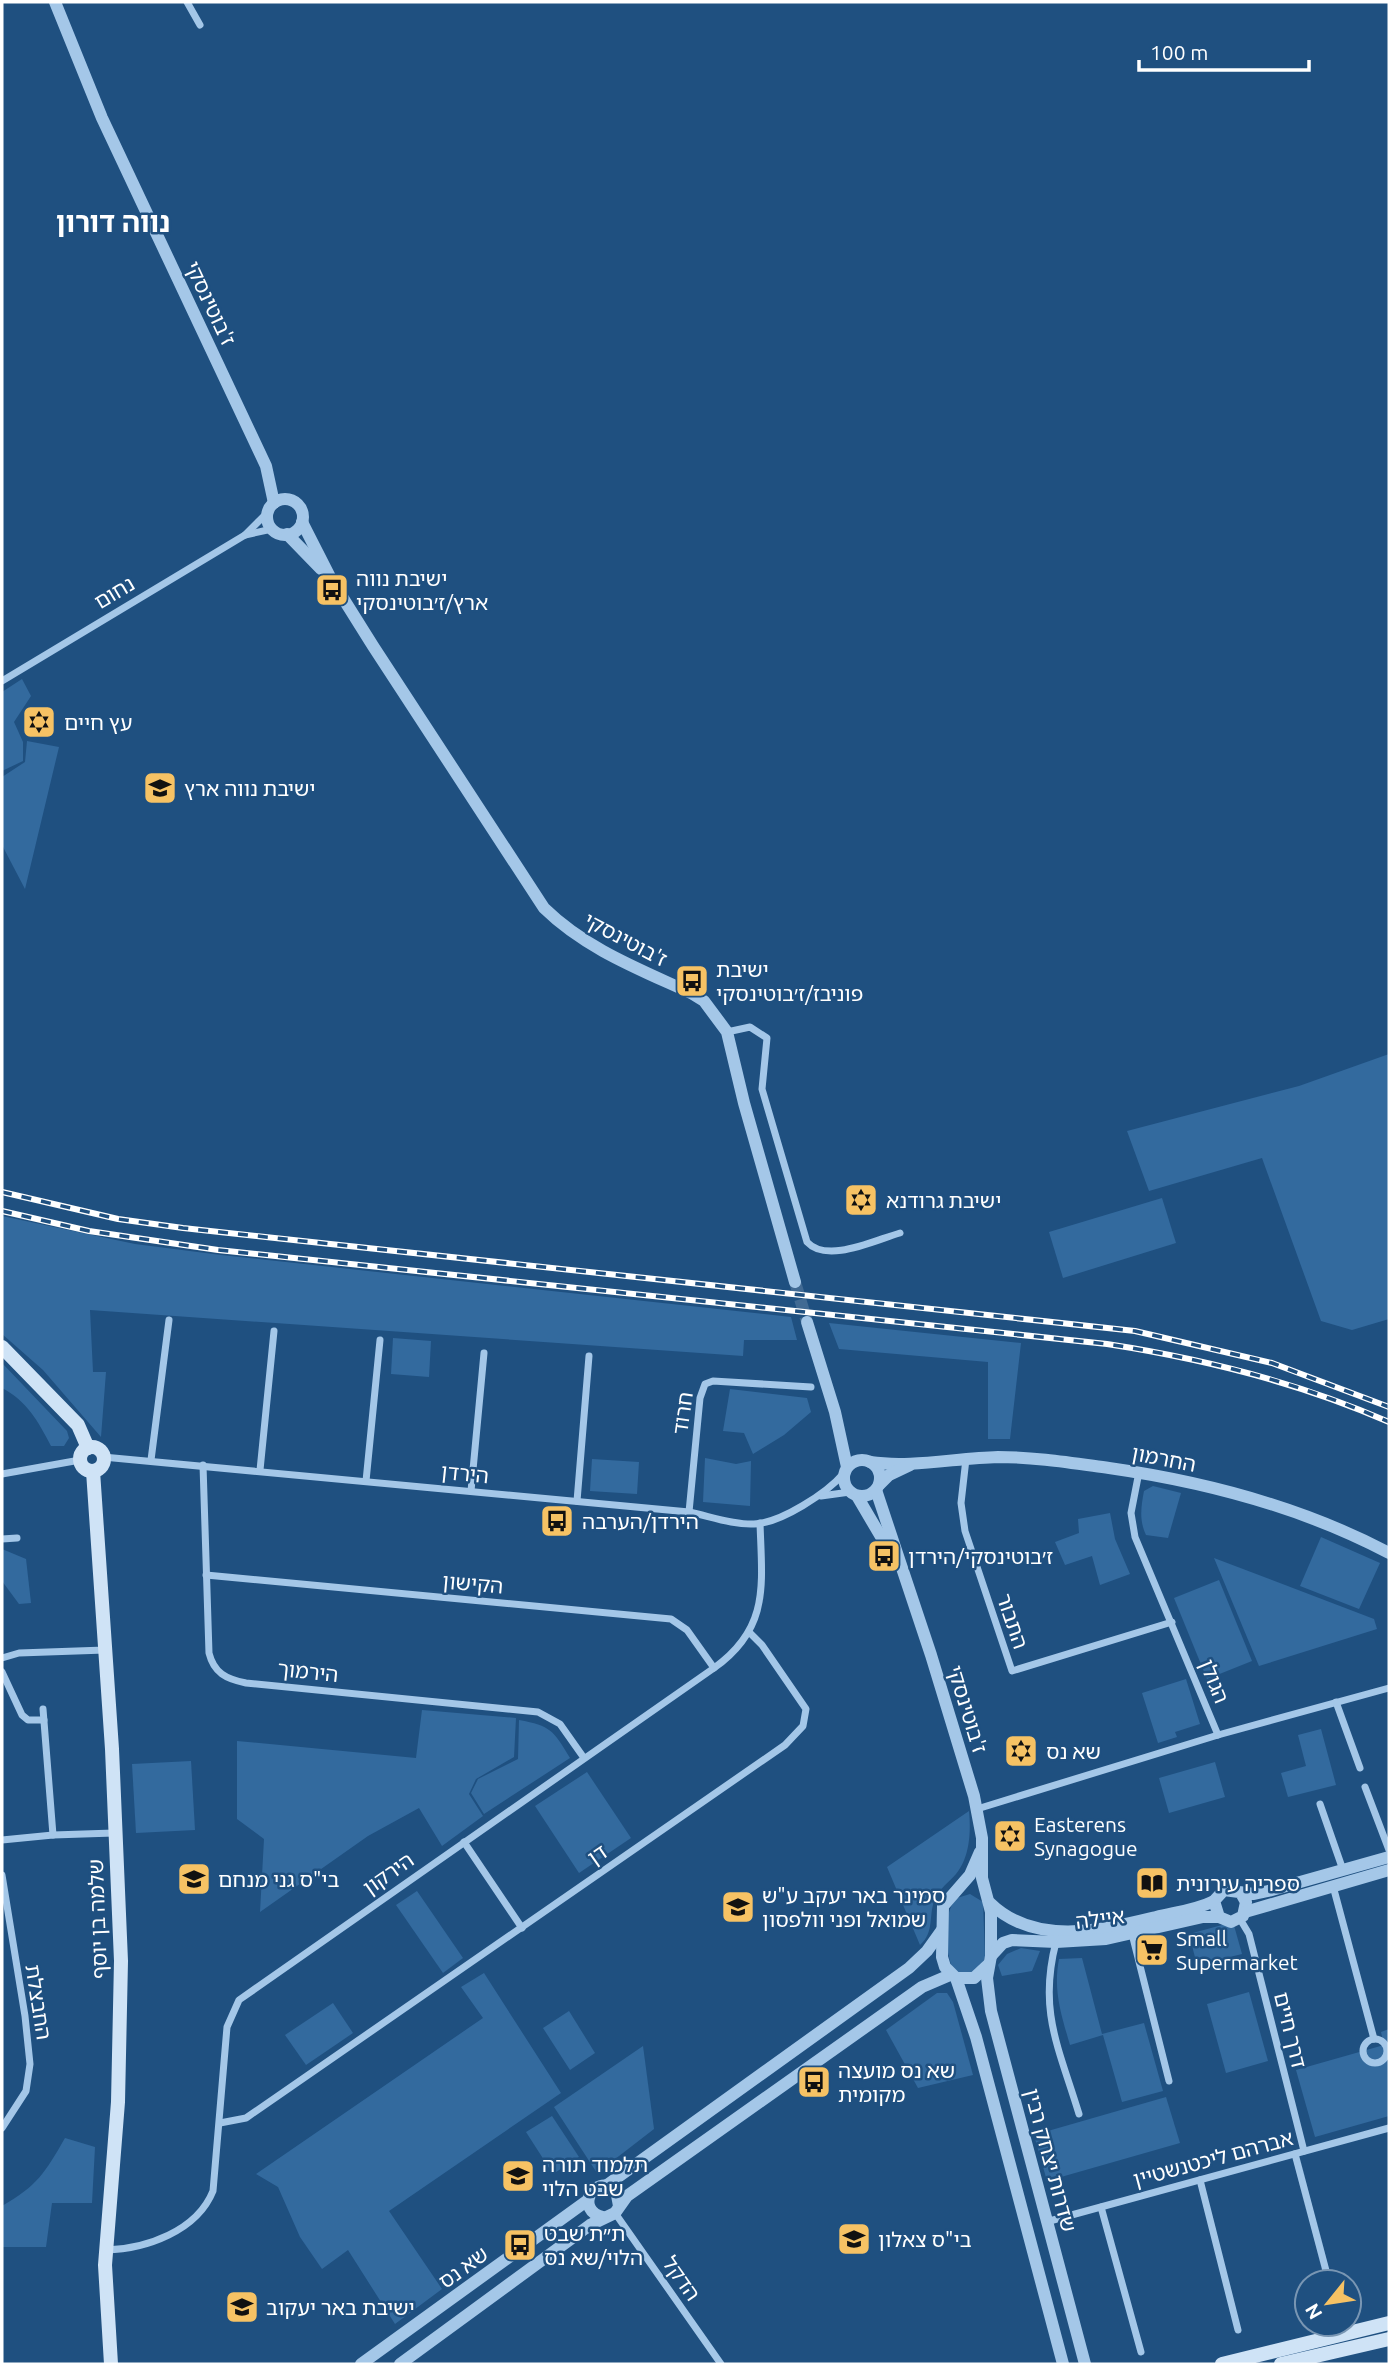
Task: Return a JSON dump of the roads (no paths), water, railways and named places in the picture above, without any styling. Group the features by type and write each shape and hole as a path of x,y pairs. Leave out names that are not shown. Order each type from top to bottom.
{"main road":[{"path":"4,1350 78,1425 89,1447 97,1449 103,1457 102,1466 93,1471 84,1469 80,1460 82,1452 89,1447"},
{"name":"שלמה בן יוסף","path":"93,1471 106,1650 121,1961 119,2076 105,2283 111,2364"},
{"path":"1222,2364 1389,2323"},
{"path":"1281,2364 1389,2340"}],"street":[{"name":"ז'בוטינסקי","path":"55,2 102,118 266,466 290,500"},
{"path":"187,2 200,25"},
{"name":"ז'בוטינסקי","path":"266,466 271,507"},
{"path":"290,500 301,509 302,522 296,531 287,534 272,529 271,507 290,500"},
{"name":"נחום","path":"2,681 245,535 271,507"},
{"name":"ז'בוטינסקי","path":"302,522 331,579 544,908 562,926 598,950 704,1001 727,1032 750,1128 795,1282"},
{"name":"נחום","path":"245,535 272,529"},
{"name":"ז'בוטינסקי","path":"287,534 331,579"},
{"path":"727,1032 750,1027 767,1038 768,1055 762,1089 807,1241 813,1248 831,1252 900,1233"},
{"path":"152,1460 169,1320"},
{"path":"807,1322 835,1412 846,1470 844,1483 853,1494"},
{"path":"260,1470 274,1331"},
{"path":"366,1481 380,1340"},
{"path":"471,1491 484,1353"},
{"path":"577,1502 589,1356"},
{"name":"חרוד","path":"689,1513 700,1398 705,1384 713,1381 811,1387"},
{"path":"817,1497 853,1494 867,1496 877,1487 877,1469 867,1461 835,1412"},
{"name":"הירדן","path":"103,1457 471,1491 689,1513 760,1523"},
{"name":"החרמון","path":"867,1461 999,1457 1139,1472 1236,1493 1298,1512 1350,1532 1389,1553"},
{"name":"התבור","path":"966,1459 961,1503 965,1531 1012,1671 1172,1622"},
{"path":"2,1474 80,1460"},
{"path":"750,1633 757,1618 762,1584 760,1523 817,1497 846,1470 867,1461"},
{"name":"החרמון","path":"877,1487 895,1471 920,1461"},
{"name":"הירמוך","path":"203,1465 209,1653 214,1667 224,1677 246,1683 538,1712 560,1724 584,1758"},
{"name":"הגולן","path":"1139,1472 1131,1513 1135,1537 1218,1735 1389,1688"},
{"name":"ז'בוטינסקי","path":"877,1487 977,1809 982,1838 982,1878 989,1900"},
{"name":"ז'בוטינסקי","path":"853,1494 870,1515 911,1592"},
{"path":"2,1539 18,1538"},
{"name":"הקישון","path":"206,1575 671,1619 687,1630 714,1668"},
{"name":"הירקון","path":"106,2250 139,2247 159,2240 203,2211 214,2191 228,2027 239,2000 714,1668 742,1645 750,1633"},
{"name":"דן","path":"220,2123 246,2118 785,1745 803,1726 806,1717 801,1700 762,1645 750,1633"},
{"path":"2,1658 19,1653 106,1650"},
{"path":"2,1672 22,1715 28,1720 44,1720"},
{"path":"1336,1702 1360,1768"},
{"path":"43,1709 53,1835"},
{"path":"977,1809 1218,1735"},
{"path":"1365,1787 1389,1850"},
{"path":"1320,1804 1343,1870"},
{"path":"2,1840 114,1833"},
{"name":"ז'בוטינסקי","path":"942,1930 943,1906 970,1875 980,1851 982,1838"},
{"path":"464,1842 522,1928"},
{"path":"1389,1857 1268,1891 1241,1893 1224,1890 1214,1901 1219,1917 1231,1922 1243,1915 1333,1885 1389,1870"},
{"name":"החבצלת","path":"2,1875 30,2064 26,2091 11,2118 2,2128"},
{"path":"1333,1885 1374,2039"},
{"path":"954,1891 971,1887 989,1900"},
{"path":"1241,1893 1246,1902 1243,1915"},
{"name":"איילה","path":"989,1900 1012,1921 1056,1931 1104,1928 1214,1901"},
{"name":"שדרות יצחק רבין","path":"989,1900 990,1960 986,1978 995,2033 1084,2364"},
{"name":"דרך חיים","path":"1243,1915 1304,2151"},
{"name":"איילה","path":"953,1977 974,1978 1003,1943 1012,1940 1056,1942 1132,1934 1203,1917 1219,1917"},
{"path":"607,2185 616,2190 612,2212 594,2214 588,2200 592,2190 607,2185 909,1968 927,1951 942,1930"},
{"name":"שדרות יצחק רבין","path":"942,1930 942,1957 953,1977 976,2037 1063,2364"},
{"path":"1132,1934 1169,2081"},
{"path":"1056,1942 1048,1973 1047,2009 1079,2114"},
{"name":"שא נס","path":"400,2364 612,2212 626,2196 922,1986 953,1977"},
{"name":"אברהם ליכטנשטיין","path":"1046,2222 1389,2128"},
{"path":"1295,2154 1325,2268"},
{"path":"1200,2180 1238,2330"},
{"name":"שא נס","path":"360,2364 588,2200"},
{"path":"1101,2207 1142,2352"},
{"name":"הדקל","path":"612,2212 721,2364"}],"tunnel":[{"path":"795,1282 807,1322"}],"railway":[{"path":"2,1192 118,1219 183,1228 1135,1331 1272,1363 1389,1407"},
{"path":"2,1211 89,1231 218,1250 1107,1344 1180,1357 1251,1374 1320,1395 1389,1422"}],"place":[{"name":"ישיבת נווה ארץ/ז׳בוטינסקי","path":"332,590"},
{"name":"עץ חיים","path":"39,722"},
{"name":"ישיבת נווה ארץ","path":"160,788"},
{"name":"ישיבת פוניבז/ז׳בוטינסקי","path":"692,981"},
{"name":"ישיבת גרודנא","path":"861,1200"},
{"name":"הירדן/הערבה","path":"557,1521"},
{"name":"ז׳בוטינסקי/הירדן","path":"884,1556"},
{"name":"שא נס","path":"1021,1751"},
{"name":"Easterens Synagogue","path":"1010,1836"},
{"name":"בי\"ס גני מנחם","path":"194,1879"},
{"name":"ספריה עירונית","path":"1152,1883"},
{"name":"סמינר באר יעקב ע\"ש שמואל ופני וולפסון","path":"738,1907"},
{"name":"Small Supermarket","path":"1152,1950"},
{"name":"שא נס מועצה מקומית","path":"814,2082"},
{"name":"תלמוד תורה שבט הלוי","path":"518,2176"},
{"name":"בי\"ס צאלון","path":"854,2239"},
{"name":"ת״ת שבט הלוי/שא נס","path":"520,2245"},
{"name":"ישיבת באר יעקוב","path":"242,2307"}],"district":[{"name":"נווה דורון","path":"113,221"}]}
